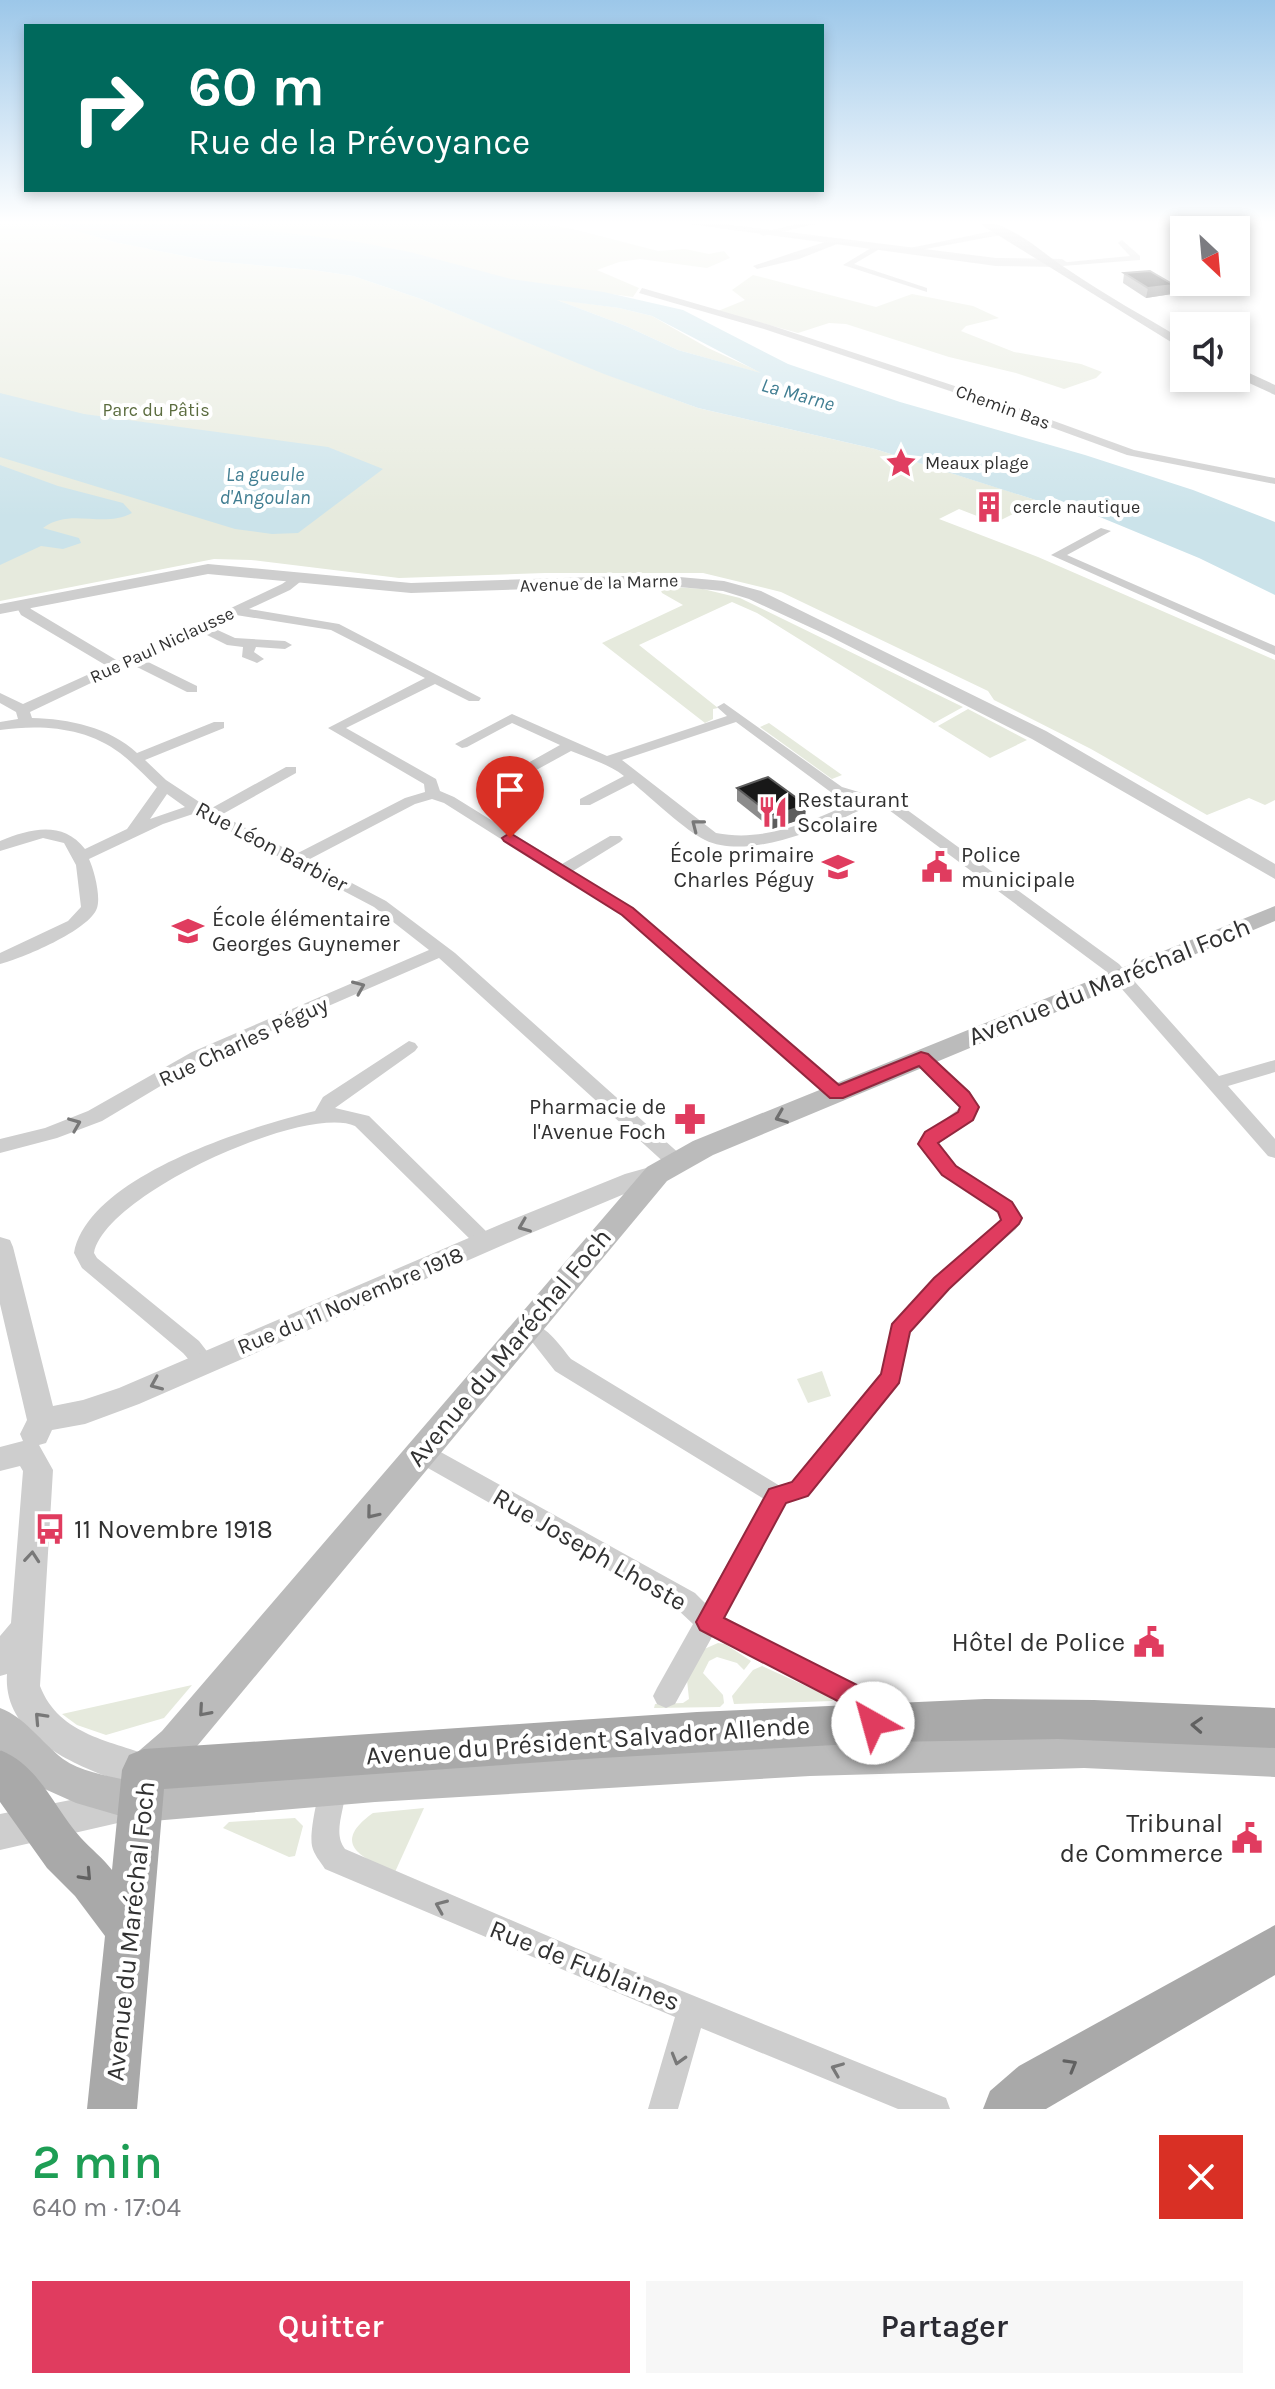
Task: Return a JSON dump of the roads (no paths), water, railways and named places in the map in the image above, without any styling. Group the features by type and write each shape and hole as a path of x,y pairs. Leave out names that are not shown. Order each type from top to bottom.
{"main road":[{"path":"1141,319 1170,337"},
{"path":"1152,319 1170,330"},
{"path":"1250,379 1275,394"},
{"path":"1250,384 1275,394"},
{"name":"Avenue du Maréchal Foch","path":"112,2109 142,1786 523,1330 666,1168 837,1093 1275,913"},
{"name":"Avenue du Président Salvador Allende","path":"820,1742 873,1723 1020,1726 1275,1759"},
{"path":"0,1725 51,1773 76,1785 142,1786 181,1779 820,1742"},
{"name":"Avenue du Président Salvador Allende","path":"820,1742 1275,1728"},
{"path":"1089,1734 1167,1768 1275,1774"},
{"path":"17,1798 91,1880 129,1929"},
{"path":"1008,2109 1037,2084 1275,1949"}],"street":[{"name":"Chemin Bas","path":"741,319 975,396 1131,453 1275,481"},
{"path":"1105,531 1057,555 1275,651"},
{"name":"Avenue de la Marne","path":"0,609 208,569 411,588 676,580 744,591 864,646 1051,741 1275,873"},
{"name":"Rue Paul Niclausse","path":"24,716 117,666 299,578"},
{"path":"22,606 26,612 117,666"},
{"path":"235,611 334,627 474,698"},
{"path":"201,627 232,642 285,645"},
{"path":"251,643 247,654 257,659"},
{"path":"131,659 180,678 192,689"},
{"path":"433,794 431,782 335,728 436,678"},
{"name":"Rue Léon Barbier","path":"0,697 24,716 91,731 124,749 165,787 203,812 297,859 404,919 666,1168"},
{"path":"462,744 512,718 599,760 613,760 731,712 837,790 894,807 1113,968 1275,1151"},
{"path":"0,726 24,716"},
{"path":"135,759 219,725"},
{"path":"524,771 569,746"},
{"path":"613,760 711,837 727,842 777,837 874,799"},
{"path":"82,856 158,821 203,812 291,770"},
{"path":"585,802 634,776"},
{"path":"131,834 165,787"},
{"path":"297,859 410,801 433,794 449,800 627,912 665,941 837,1093"},
{"path":"0,846 28,835 59,834 80,850 89,903 86,915 74,925 0,959"},
{"path":"563,870 615,839"},
{"name":"Rue Charles Péguy","path":"0,1146 50,1133 95,1116 198,1056 441,951"},
{"path":"321,1116 330,1101 409,1047"},
{"path":"666,1696 778,1496 800,1489 892,1376 900,1329 941,1283 1012,1218 1005,1207 949,1171 931,1152 928,1144 932,1137 966,1115 970,1107 963,1096 921,1058"},
{"path":"1215,1084 1275,1066"},
{"path":"205,1363 191,1347 89,1263 84,1253 88,1235 128,1197 177,1164 229,1142 321,1116 346,1114 362,1121 485,1242"},
{"name":"Rue du 11 Novembre 1918","path":"42,1420 99,1407 666,1168"},
{"path":"0,1247 42,1420 14,1455 38,1470 23,1686 32,1711 54,1733 105,1760 142,1786"},
{"path":"523,1330 541,1337 563,1365 778,1496"},
{"name":"Rue Joseph Lhoste","path":"420,1452 686,1601 708,1622 866,1703 872,1710 873,1723"},
{"path":"0,1661 27,1628"},
{"path":"820,1742 1020,1726"},
{"name":"Rue de Fublaines","path":"335,1771 325,1839 326,1847 335,1859 692,2009 894,2099 935,2109"},
{"path":"17,1798 76,1785"},
{"path":"17,1798 142,1786"},
{"path":"0,1832 17,1798"},
{"path":"663,2109 692,2009"}],"water":[{"name":"La Marne","path":"471,319 609,319 678,350 761,373 659,319 701,319 788,364 900,402 1085,455 1193,490 1275,522 1275,595 1199,558 1054,498 1045,503 875,449 698,408 604,374"},
{"name":"La gueule d'Angoulan","path":"0,393 84,414 328,447 383,469 298,533 272,534 235,529 0,457"},
{"path":"0,465 58,486 123,503 132,513 109,519 76,518 54,522 43,528 79,538 81,543 63,549 41,546 0,565"}],"place":[{"name":"Meaux plage","path":"901,463"},
{"name":"cercle nautique","path":"989,507"},
{"name":"Restaurant Scolaire","path":"773,812"},
{"name":"École primaire Charles Péguy","path":"838,867"},
{"name":"Police municipale","path":"937,867"},
{"name":"École élémentaire Georges Guynemer","path":"188,931"},
{"name":"Pharmacie de l'Avenue Foch","path":"690,1119"},
{"name":"11 Novembre 1918","path":"50,1529"},
{"name":"Hôtel de Police","path":"1149,1642"},
{"name":"Tribunal de Commerce","path":"1247,1838"}],"park label":[{"name":"Parc du Pâtis","path":"156,410"}]}
